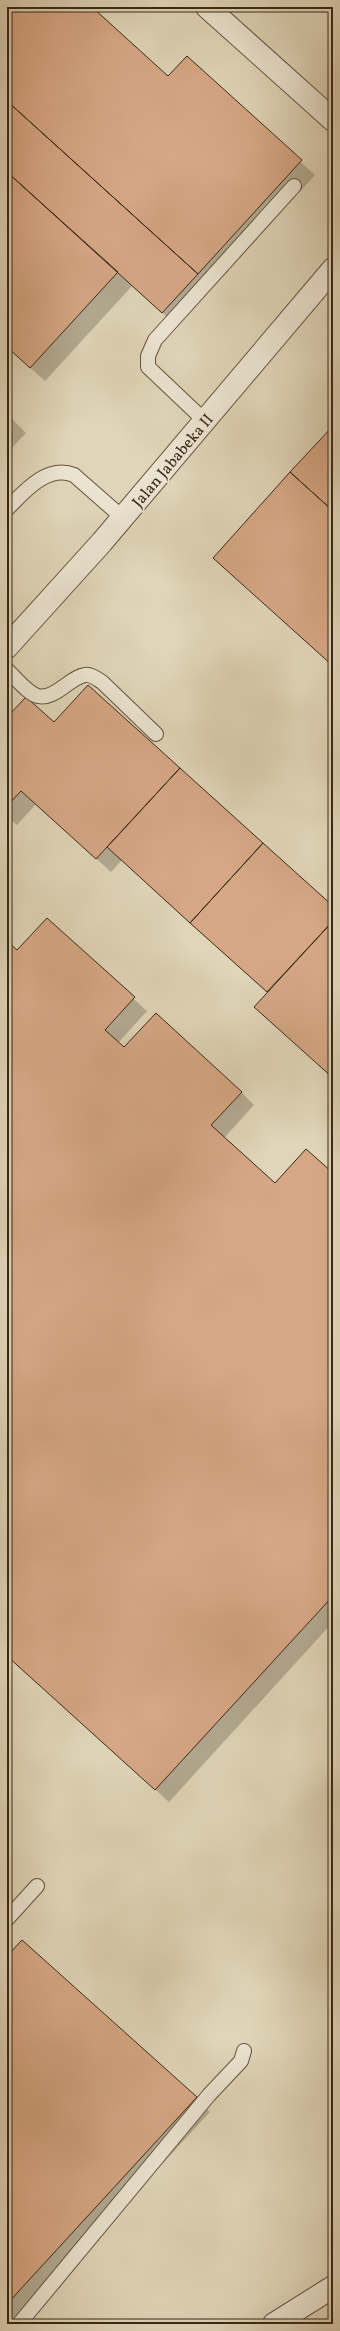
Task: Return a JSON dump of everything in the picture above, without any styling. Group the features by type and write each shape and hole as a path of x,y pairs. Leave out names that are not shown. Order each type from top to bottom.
{"street":[{"path":"207,7 333,120"},
{"name":"Jalan Jababeka II","path":"7,647 123,518 333,269"},
{"path":"274,2324 333,2287"}],"lane":[{"path":"205,421 148,368 148,356 155,340 294,186"},
{"path":"7,510 30,487 48,475 66,472 74,475 123,518"},
{"path":"7,670 37,696 44,696 68,685 78,677 86,675 93,677 102,682 156,734"},
{"path":"7,1919 37,1886"},
{"path":"19,2324 209,2095 241,2061 244,2051"}],"building":[{"path":"7,7 92,7 168,76 187,56 302,160 198,274 7,101"},
{"path":"7,101 198,274 162,313 7,172"},
{"path":"7,172 118,272 30,368 7,347"},
{"path":"333,426 333,511 290,472"},
{"path":"290,472 333,511 333,666 213,558"},
{"path":"88,685 180,768 96,859 21,791 7,806 7,717 26,697 54,722"},
{"path":"180,768 263,843 190,923 107,847"},
{"path":"263,843 333,906 333,921 267,992 190,923"},
{"path":"47,918 135,997 105,1030 124,1047 156,1013 242,1092 211,1125 275,1183 306,1149 333,1173 333,1596 155,1790 7,1656 7,941 17,950"},
{"path":"333,921 333,1078 254,1007"},
{"path":"22,1940 197,2097 7,2304 7,1956"}]}
